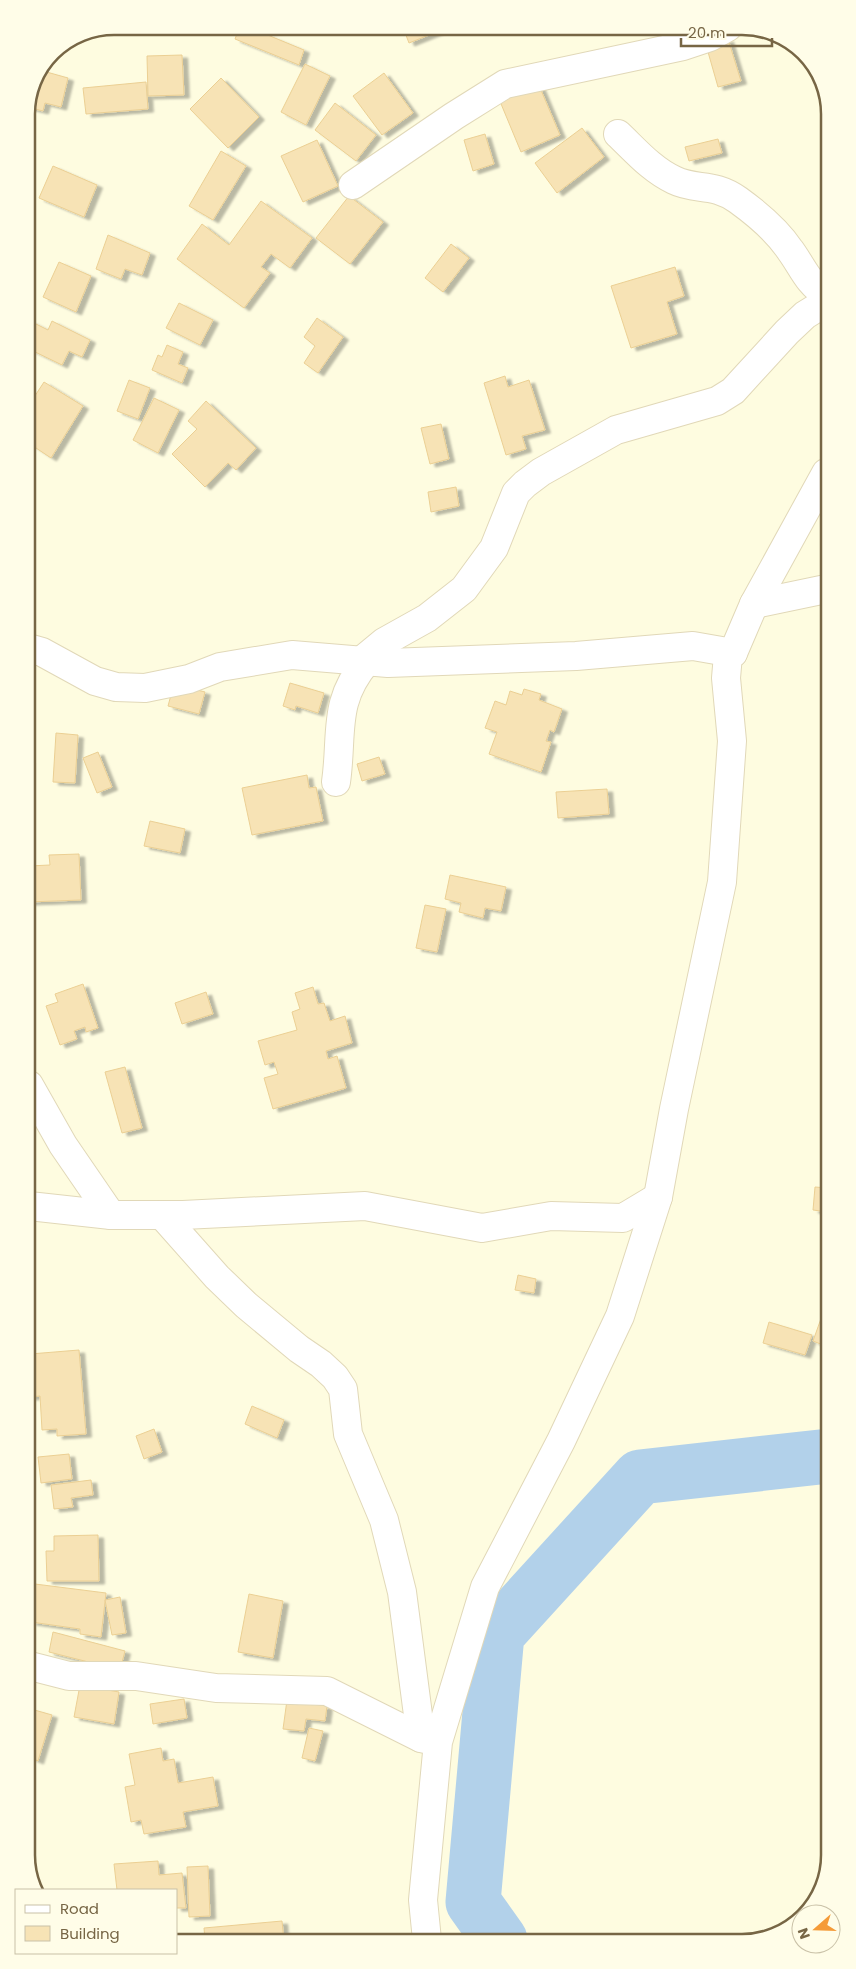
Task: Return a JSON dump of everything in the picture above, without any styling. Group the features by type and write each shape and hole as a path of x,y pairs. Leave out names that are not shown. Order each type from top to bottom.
{"street":[{"path":"353,185 454,116 505,84 683,46 714,35"},
{"path":"618,134 652,166 674,180 690,185 709,186 739,201 789,249 809,281 821,290"},
{"path":"336,782 341,750 341,711 345,694 364,661 384,642 426,618 464,589 494,548 516,493 525,484 541,472 616,430 709,403 733,391 787,332 821,305"},
{"path":"430,1740 485,1587 561,1441 620,1316 658,1197 674,1109 722,882 732,741 726,678 728,655 733,653 754,604 821,482"},
{"path":"754,604 821,590"},
{"path":"35,650 95,680 116,687 145,688 189,679 220,667 292,655 364,661 453,662 576,656 693,646 733,653"},
{"path":"35,1095 63,1145 111,1215"},
{"path":"35,1207 111,1215 162,1215 365,1206 482,1228 551,1216 623,1218 658,1197"},
{"path":"162,1215 217,1277 246,1305 321,1364 335,1377 343,1389 348,1434 384,1520 402,1592 430,1740 423,1900 426,1934"},
{"path":"35,1667 69,1676 136,1676 216,1688 327,1691 430,1740"}],"building":[{"path":"236,35 268,35 304,50 299,65 235,39"},
{"path":"406,35 429,35 409,43"},
{"path":"728,39 741,81 718,87 706,45"},
{"path":"182,55 184,95 148,96 147,56"},
{"path":"305,64 330,76 306,125 281,112"},
{"path":"47,72 68,78 61,107 45,103 43,111 35,108 38,93"},
{"path":"384,73 413,113 382,135 353,96"},
{"path":"221,78 259,117 228,148 190,109"},
{"path":"146,82 148,109 86,114 83,88"},
{"path":"538,83 560,135 521,152 499,99"},
{"path":"335,103 376,135 356,161 315,130"},
{"path":"582,128 604,157 557,193 535,163"},
{"path":"485,134 494,164 473,171 464,140"},
{"path":"718,139 722,153 689,161 685,147"},
{"path":"317,140 338,186 303,202 281,156"},
{"path":"221,151 246,166 213,220 189,206"},
{"path":"53,166 97,185 84,217 39,198"},
{"path":"349,196 383,222 350,264 316,238"},
{"path":"261,201 312,238 290,268 271,254 261,267 270,273 244,308 177,259 202,224 229,245"},
{"path":"108,235 150,253 142,275 125,269 121,279 96,269"},
{"path":"451,244 469,258 443,292 425,278"},
{"path":"59,262 91,276 76,312 43,297"},
{"path":"675,267 684,296 667,302 677,334 631,348 611,286"},
{"path":"179,303 213,320 200,345 166,328"},
{"path":"317,318 343,337 318,373 304,363 315,346 304,337"},
{"path":"52,321 90,340 82,357 69,351 62,365 35,352 35,324 48,330"},
{"path":"167,345 183,352 178,364 188,368 182,383 152,370 158,355 162,357"},
{"path":"505,376 508,387 529,380 545,430 522,436 526,449 506,455 484,383"},
{"path":"129,380 150,388 138,419 117,411"},
{"path":"44,382 83,406 51,458 35,447 35,396"},
{"path":"154,398 179,410 158,453 133,440"},
{"path":"206,401 256,448 236,470 228,463 205,487 172,454 197,429 188,421"},
{"path":"441,424 449,459 430,464 421,428"},
{"path":"456,487 459,506 431,512 428,492"},
{"path":"290,683 324,693 318,713 296,706 295,710 283,706"},
{"path":"174,684 205,692 199,714 168,706"},
{"path":"524,689 541,694 539,700 562,709 554,732 550,730 546,741 551,742 541,772 489,754 497,732 485,728 495,701 506,705 510,691 522,695"},
{"path":"56,733 78,735 75,783 53,782"},
{"path":"98,752 112,787 97,793 83,758"},
{"path":"379,757 385,774 362,781 357,764"},
{"path":"307,775 309,788 316,787 323,821 252,835 242,788"},
{"path":"607,789 609,814 558,818 556,792"},
{"path":"150,821 185,829 180,853 144,846"},
{"path":"79,854 81,900 35,902 35,866 50,865 49,855"},
{"path":"450,875 506,887 501,911 485,908 483,918 459,912 461,903 445,899"},
{"path":"425,905 446,909 437,952 416,948"},
{"path":"83,984 98,1028 86,1032 85,1027 74,1031 77,1039 60,1045 46,1006 58,1002 55,994"},
{"path":"313,987 318,1004 324,1003 330,1021 345,1016 352,1043 326,1051 328,1059 337,1056 346,1088 273,1109 264,1078 278,1074 274,1062 265,1065 258,1041 297,1030 292,1012 300,1009 295,993"},
{"path":"206,992 213,1014 182,1024 175,1003"},
{"path":"125,1067 142,1128 122,1133 105,1072"},
{"path":"815,1187 821,1187 821,1211 813,1210"},
{"path":"518,1275 536,1279 534,1293 515,1290"},
{"path":"821,1319 821,1344 813,1341"},
{"path":"769,1322 812,1335 805,1355 763,1343"},
{"path":"79,1350 86,1434 57,1436 57,1429 42,1430 40,1396 35,1396 35,1354"},
{"path":"252,1406 284,1420 277,1438 245,1424"},
{"path":"154,1429 162,1452 144,1459 136,1436"},
{"path":"69,1454 72,1479 41,1483 38,1457"},
{"path":"91,1480 93,1495 71,1498 73,1507 54,1509 51,1485"},
{"path":"98,1535 99,1581 47,1581 46,1551 54,1551 54,1536"},
{"path":"35,1584 106,1593 101,1637 80,1634 80,1629 35,1623"},
{"path":"249,1594 283,1601 273,1658 238,1652"},
{"path":"120,1597 126,1633 112,1635 105,1600"},
{"path":"53,1632 125,1651 120,1670 49,1652"},
{"path":"80,1685 119,1692 114,1724 74,1717"},
{"path":"184,1699 187,1718 153,1724 150,1704"},
{"path":"287,1700 327,1706 325,1721 306,1719 304,1731 283,1729"},
{"path":"35,1710 52,1715 38,1761 35,1760"},
{"path":"309,1728 323,1731 315,1761 302,1758"},
{"path":"161,1748 163,1761 174,1759 178,1783 213,1777 218,1806 183,1812 186,1827 144,1834 141,1820 131,1822 125,1787 135,1785 129,1754"},
{"path":"158,1861 159,1875 182,1873 186,1908 178,1908 178,1889 117,1889 114,1864"},
{"path":"208,1866 210,1916 189,1917 187,1867"},
{"path":"282,1921 283,1934 204,1934 204,1928"}],"waterway":[{"path":"496,1934 473,1902 497,1634 640,1477 821,1457"}]}
